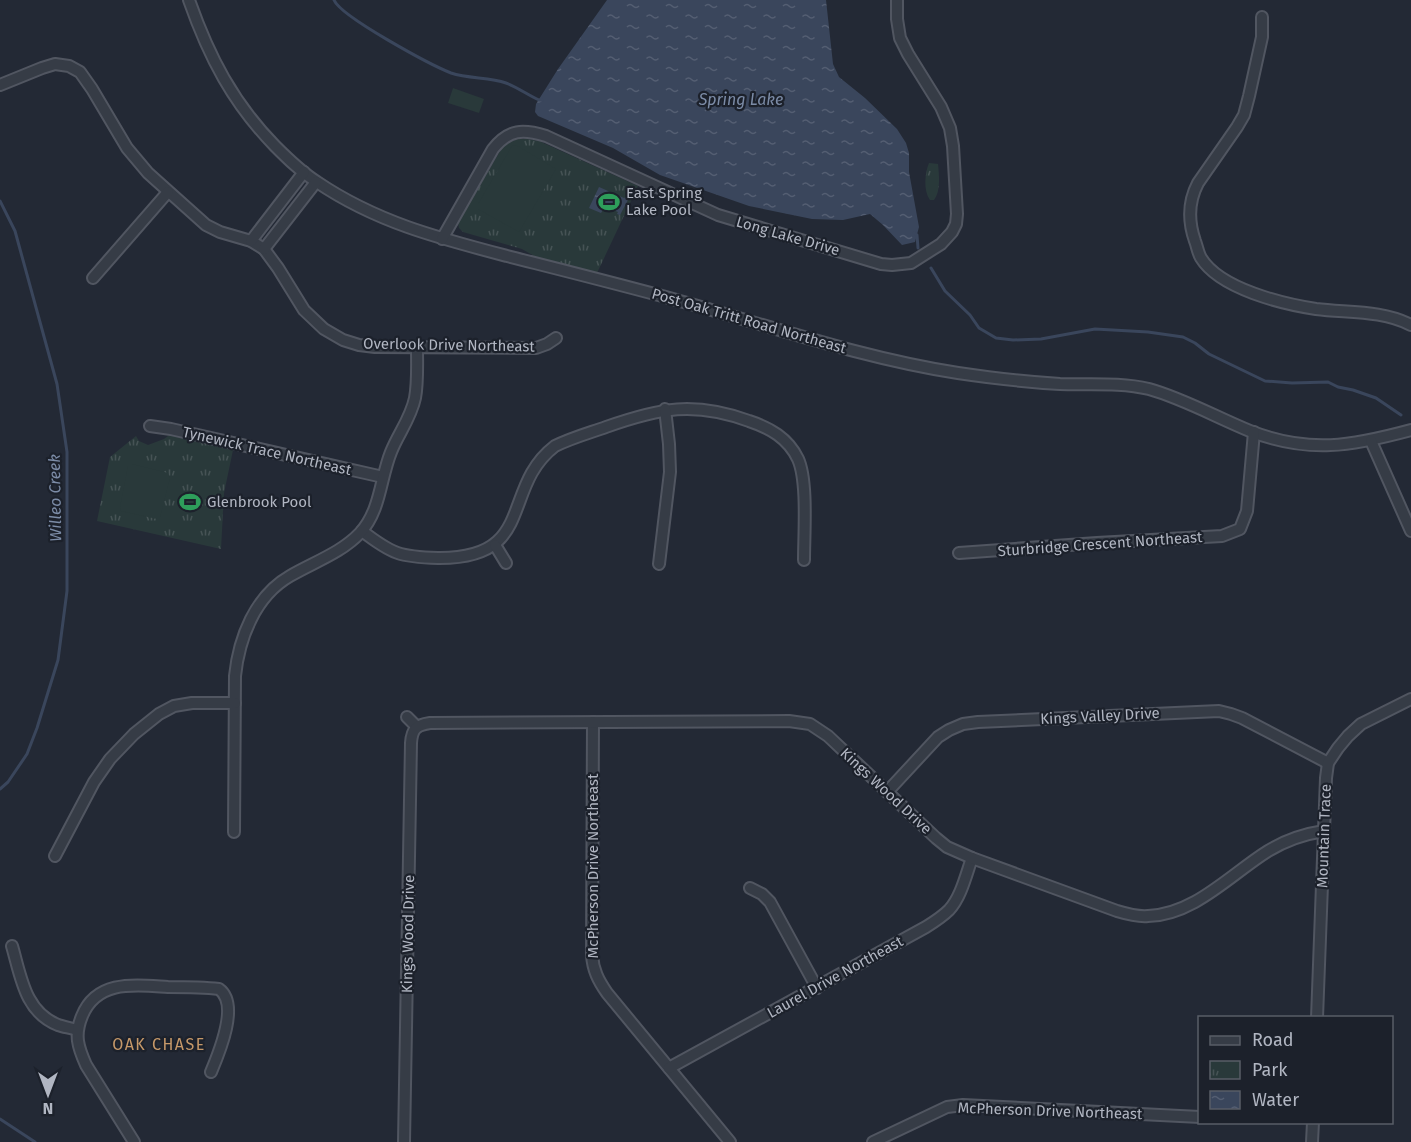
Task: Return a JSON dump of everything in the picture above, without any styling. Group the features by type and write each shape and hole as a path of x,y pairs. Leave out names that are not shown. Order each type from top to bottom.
{"street":[{"name":"Post Oak Tritt Road Northeast","path":"189,0 210,53 231,92 262,132 304,172 316,182 373,214 442,239 672,299 905,364 1012,380 1131,386 1149,389 1254,432 1292,443 1328,446 1371,441 1411,430"},
{"name":"Long Lake Drive","path":"442,239 501,138 521,131 532,131 726,218 881,264 911,263 948,238 956,224 957,203 950,128 941,107 900,38 897,0"},
{"path":"1262,17 1262,37 1244,115 1198,183 1190,202 1191,229 1202,259 1222,278 1255,294 1297,305 1383,316 1411,326"},
{"name":"Overlook Drive Northeast","path":"0,85 55,64 69,66 80,72 127,148 148,173 213,229 251,240 264,249 304,310 324,329 343,340 375,347 536,348 556,338"},
{"path":"251,240 304,172"},
{"path":"264,249 316,182"},
{"path":"93,278 168,192"},
{"path":"234,832 235,676 236,658 241,640 259,605 274,588 288,577 342,548 362,531 376,508 390,454 408,419 415,399 417,348"},
{"path":"362,531 390,551 414,557 464,556 495,545 511,524 529,476 538,461 555,446 623,421 665,410 699,409 739,418 772,430 787,444 798,460 803,478 804,560"},
{"path":"659,564 670,472 665,410"},
{"name":"Tynewick Trace Northeast","path":"150,426 383,477"},
{"name":"Sturbridge Crescent Northeast","path":"959,553 1243,534 1254,432"},
{"path":"1371,441 1411,531"},
{"path":"495,545 506,563"},
{"name":"Mountain Trace","path":"1317,1016 1328,763 1348,736 1361,724 1411,699"},
{"path":"55,856 94,782 110,759 134,734 159,714 174,706 192,703 235,703"},
{"name":"Kings Valley Drive","path":"887,792 938,737 963,724 978,722 1219,711 1242,718 1328,763"},
{"path":"407,717 417,727"},
{"name":"Kings Wood Drive","path":"404,1142 411,734 423,724 789,721 810,724 828,736 948,847 972,858 1133,915 1149,916 1179,910 1195,902 1269,850 1300,835 1324,831"},
{"name":"McPherson Drive Northeast","path":"593,722 593,969 607,993 729,1142"},
{"name":"Laurel Drive Northeast","path":"669,1068 940,919 951,909 958,897 972,858"},
{"path":"750,888 762,894 770,902 817,988"},
{"path":"12,946 24,988 36,1011 47,1020 77,1030"},
{"path":"134,1142 86,1065 78,1041 77,1030 83,1012 102,992 131,985 228,990 224,1041 211,1072"},
{"name":"McPherson Drive Northeast","path":"873,1142 947,1107 963,1105 1198,1118"},
{"path":"1312,1142 1313,1124"}],"green space":[{"path":"453,88 484,99 479,113 448,103"},
{"path":"519,139 539,141 638,186 597,273 536,257 522,249 463,232 459,228 458,223 503,146"},
{"path":"516,145 556,169 519,232 478,209 478,204 512,146"},
{"path":"929,163 938,164 939,188 934,200 930,200 926,187"},
{"path":"136,436 139,441 148,445 173,436 233,450 224,493 221,549 97,521 110,457"},
{"path":"132,464 168,473 170,478 160,517 157,519 121,511 128,466"}],"water":[{"name":"Spring Lake","path":"607,0 826,0 833,64 839,77 897,129 906,143 919,227 915,242 902,245 870,214 843,220 812,219 749,206 660,175 613,148 538,116 535,112 536,104"},
{"name":"East Spring Lake Pool","path":"599,187 629,198 620,215 606,207 601,213 589,208"}],"waterway":[{"path":"334,0 340,8 369,28 407,51 451,73 506,83 542,100"},
{"name":"Willeo Creek","path":"0,201 15,231 57,384 67,452 67,591 58,660 27,754 8,782 0,789"},
{"path":"914,233 917,235 918,248"},
{"path":"931,268 945,291 970,315 979,328 996,338 1041,339 1095,329 1148,332 1183,337 1209,354 1265,381 1328,382 1376,398 1401,415"},
{"name":"Willeo Creek","path":"0,1119 35,1142"}],"place":[{"name":"East Spring Lake Pool","path":"609,202"},
{"name":"Glenbrook Pool","path":"190,502"}],"district":[{"name":"OAK CHASE","path":"159,1044"}]}
